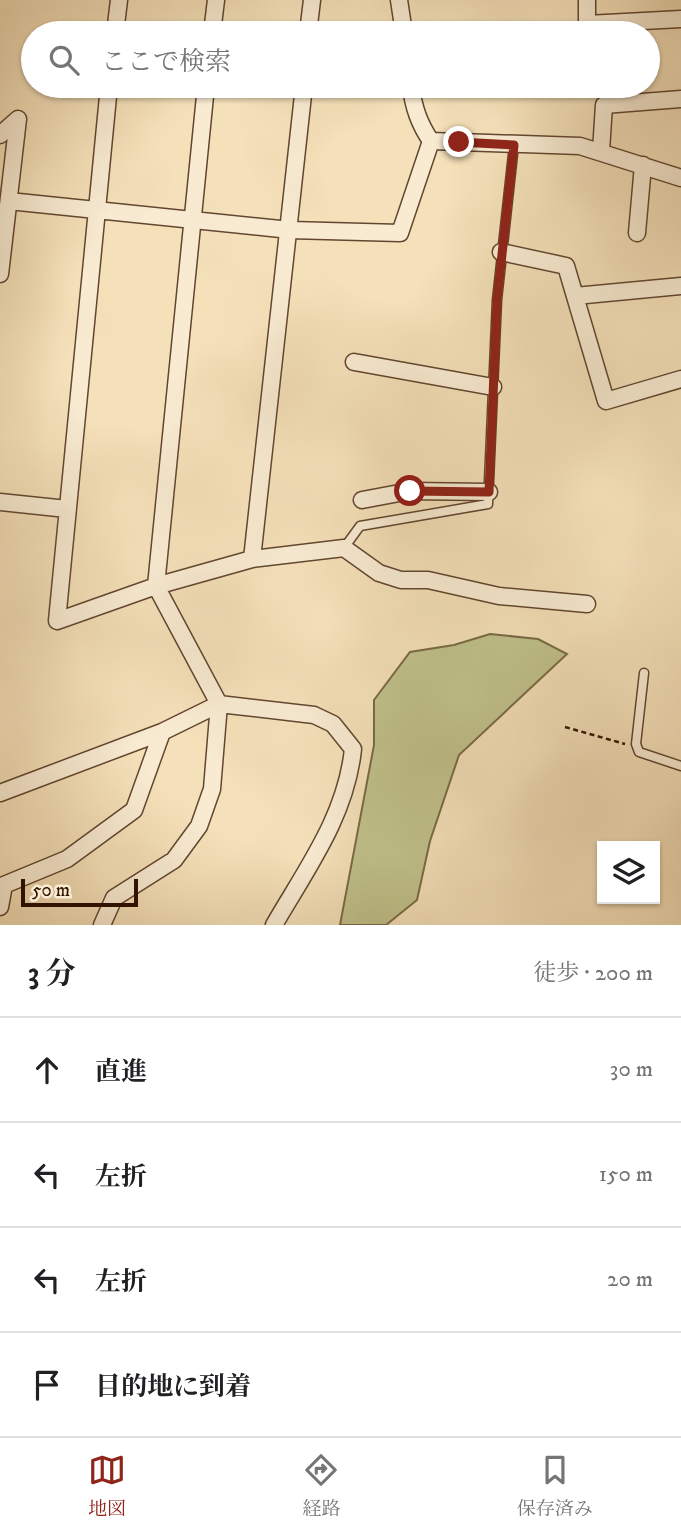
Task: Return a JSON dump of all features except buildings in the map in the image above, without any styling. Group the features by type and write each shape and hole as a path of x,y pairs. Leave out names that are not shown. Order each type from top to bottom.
{"street":[{"path":"116,21 119,0"},
{"path":"213,21 216,0"},
{"path":"309,21 312,0"},
{"path":"399,0 402,21"},
{"path":"587,0 587,21"},
{"path":"643,21 681,19"},
{"path":"108,98 57,621 156,586 252,559 344,548 379,573 401,580 429,580 499,596 587,604"},
{"path":"102,925 114,898 174,860 199,827 212,789 219,704 156,586 205,98"},
{"path":"252,559 290,230 302,98"},
{"path":"412,98 423,130 431,141"},
{"path":"601,151 604,105 681,99"},
{"path":"0,135 18,119 0,274"},
{"path":"9,201 290,230 401,233 431,141"},
{"path":"431,141 580,146 681,178"},
{"path":"637,233 643,165"},
{"path":"502,252 566,266 606,401 681,379"},
{"path":"575,296 681,286"},
{"path":"354,362 493,387"},
{"path":"362,500 410,491 489,492"},
{"path":"0,502 67,509"},
{"path":"0,793 162,732 219,704 314,715 333,724 353,748 351,775 335,821 274,925"},
{"path":"0,907 4,885 67,859 134,810 162,732"}],"lane":[{"path":"344,548 360,526 488,504 502,252 514,145"},
{"path":"644,673 637,748 643,755 681,766"}],"path":[{"path":"565,727 637,748"}],"green space":[{"path":"490,634 538,639 567,654 459,755 430,841 417,900 386,925 340,925 374,745 374,700 410,652 454,645"}],"route":[{"path":"410,491 489,492 497,300 514,145 459,142"}]}
